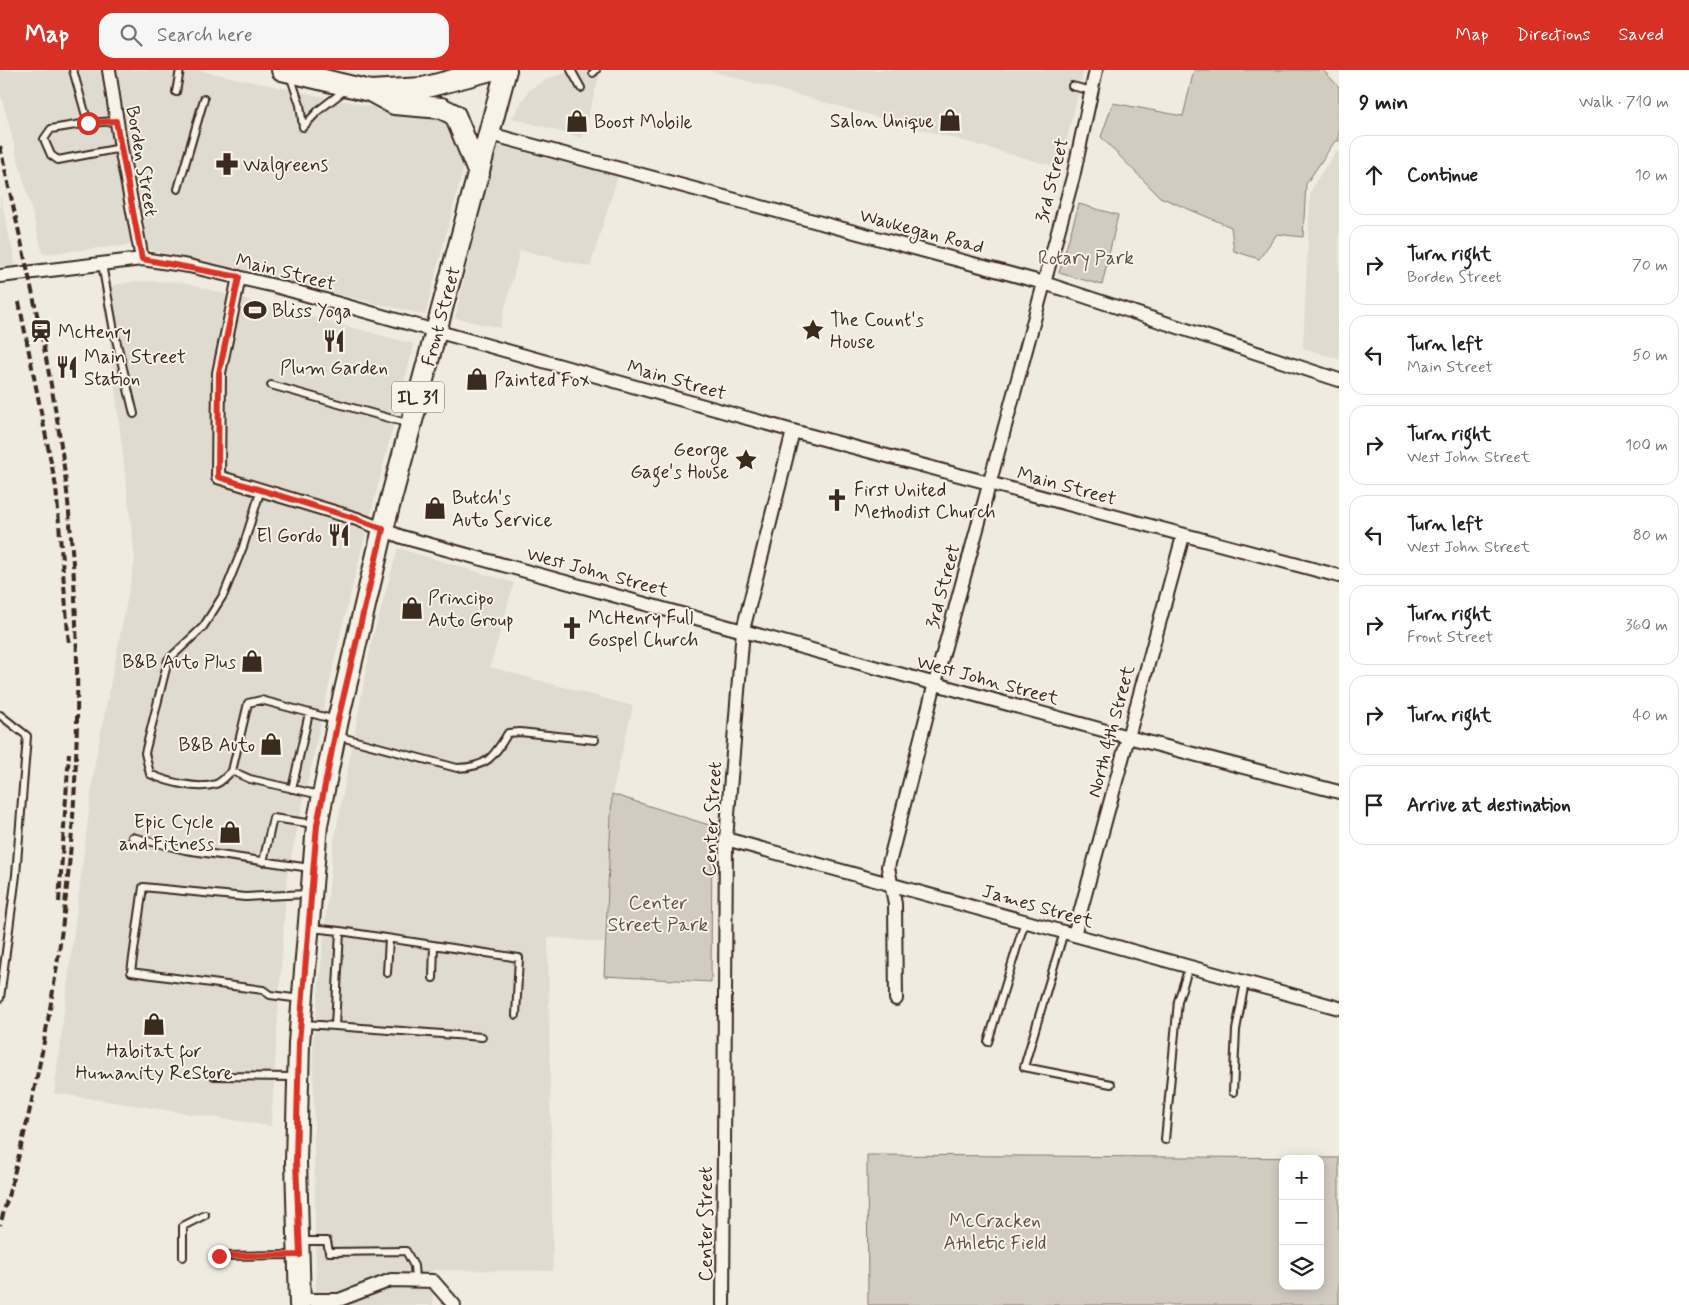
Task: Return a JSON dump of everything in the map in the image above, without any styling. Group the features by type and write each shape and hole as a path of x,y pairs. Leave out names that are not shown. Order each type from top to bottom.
{"main road":[{"path":"294,72 370,91 423,88 491,70"},
{"name":"Front Street","path":"300,1303 300,1248 296,1162 298,1078 300,1024 317,825 337,728 383,529 506,70"},
{"path":"370,91 394,104 441,108 455,115 479,174"}],"street":[{"name":"Borden Street","path":"109,70 120,148 142,259"},
{"name":"3rd Street","path":"896,999 895,904 888,867 935,683 1073,177 1096,70"},
{"name":"Waukegan Road","path":"490,134 1044,283 1339,380"},
{"name":"Main Street","path":"0,276 142,259 239,277 436,330 793,431 1339,576"},
{"name":"West John Street","path":"239,277 219,373 218,477 261,489 402,537 1128,737 1339,792"},
{"name":"Center Street","path":"723,1305 726,839 743,630 793,431"},
{"name":"North 4th Street","path":"1069,934 1128,737 1184,536"},
{"name":"James Street","path":"726,839 1339,1008"},
{"path":"300,1303 339,1300 391,1280 416,1279 433,1281 454,1305"}],"lane":[{"path":"73,70 88,123"},
{"path":"176,92 180,70"},
{"path":"572,70 581,88"},
{"path":"294,72 303,127 319,110 349,87"},
{"path":"1072,86 1092,91"},
{"path":"178,189 204,100"},
{"path":"116,121 51,129 44,139 51,155 58,160 120,148"},
{"path":"102,264 114,331 134,414"},
{"path":"271,385 411,424"},
{"path":"261,489 243,547 224,594 204,627 168,660 145,753 150,774 158,778 205,787 219,783 232,771 248,703 261,700 309,713 337,728 457,768 475,768 494,756 508,733 547,734 595,740"},
{"path":"292,789 309,713"},
{"path":"0,715 27,736 16,875 0,998"},
{"path":"232,771 250,779 324,796"},
{"path":"263,862 273,818 317,825"},
{"path":"132,838 185,850 313,868"},
{"path":"302,999 270,995 263,990 131,972 143,887 245,897 311,894"},
{"path":"988,1042 1025,921"},
{"path":"308,928 340,931 519,958 516,1015"},
{"path":"334,1026 340,931"},
{"path":"1069,934 1024,1066 1111,1084"},
{"path":"387,973 389,938"},
{"path":"433,978 434,945"},
{"path":"1165,1140 1178,1001 1189,967"},
{"path":"1234,1092 1236,1030 1245,982"},
{"path":"300,1024 482,1037"},
{"path":"214,1076 298,1078"},
{"path":"184,1256 183,1226 205,1215"},
{"path":"219,1256 300,1248 327,1241 329,1252 406,1251 414,1266 416,1279"}],"shaded area":[{"path":"0,70 197,70 474,128 425,315 130,245 43,254 0,91"},
{"path":"575,70 601,70 582,138 512,118 529,90 549,78"},
{"path":"708,70 1084,70 1060,168"},
{"path":"495,145 618,176 590,267 520,250 500,328 455,318"},
{"path":"1339,151 1339,359 1303,348 1310,195 1314,184 1335,153"},
{"path":"0,195 16,266 0,266"},
{"path":"135,281 180,282 414,344 341,631 287,876 271,1126 54,1093 95,762 135,560 109,336 100,288"},
{"path":"398,548 514,583 490,667 633,706 612,794 604,943 548,937 553,1271 432,1270 433,1305 316,1305 313,1043 333,847 372,640"}],"green space":[{"path":"1194,70 1323,70 1339,87 1339,141 1335,141 1306,184 1303,237 1277,234 1259,259 1234,251 1231,227 1160,197 1101,137 1113,103 1183,116"},
{"name":"Rotary Park","path":"1079,204 1118,215 1102,285 1059,273"},
{"name":"Center Street Park","path":"612,794 712,826 711,982 604,976"},
{"name":"McCracken Athletic Field","path":"867,1155 1279,1158 1279,1290 1324,1290 1324,1158 1339,1158 1339,1305 868,1305"}],"railway":[{"path":"0,146 39,323 63,457 75,595 77,686 75,777 69,867 58,957 43,1046 24,1136 0,1225"},
{"path":"19,302 56,487 69,645"},
{"path":"59,902 69,753"}],"place":[{"name":"Salon Unique","path":"950,120"},
{"name":"Boost Mobile","path":"577,121"},
{"name":"Walgreens","path":"227,164"},
{"name":"Bliss Yoga","path":"255,310"},
{"name":"The Count's House","path":"813,330"},
{"name":"McHenry","path":"41,331"},
{"name":"Plum Garden","path":"334,341"},
{"name":"Main Street Station","path":"67,367"},
{"name":"Painted Fox","path":"477,379"},
{"name":"George Gage's House","path":"746,460"},
{"name":"First United Methodist Church","path":"837,500"},
{"name":"Butch's Auto Service","path":"435,508"},
{"name":"El Gordo","path":"339,535"},
{"name":"Principo Auto Group","path":"412,608"},
{"name":"McHenry Full Gospel Church","path":"572,628"},
{"name":"B&B Auto Plus","path":"252,661"},
{"name":"B&B Auto","path":"271,744"},
{"name":"Epic Cycle and Fitness","path":"230,832"},
{"name":"Habitat for Humanity ReStore","path":"154,1024"}],"route":[{"path":"88,123 116,121 142,259 188,266 239,277 219,373 218,477 357,519 383,529 338,720 317,825 299,1043 296,1162 300,1255 219,1256"}]}
